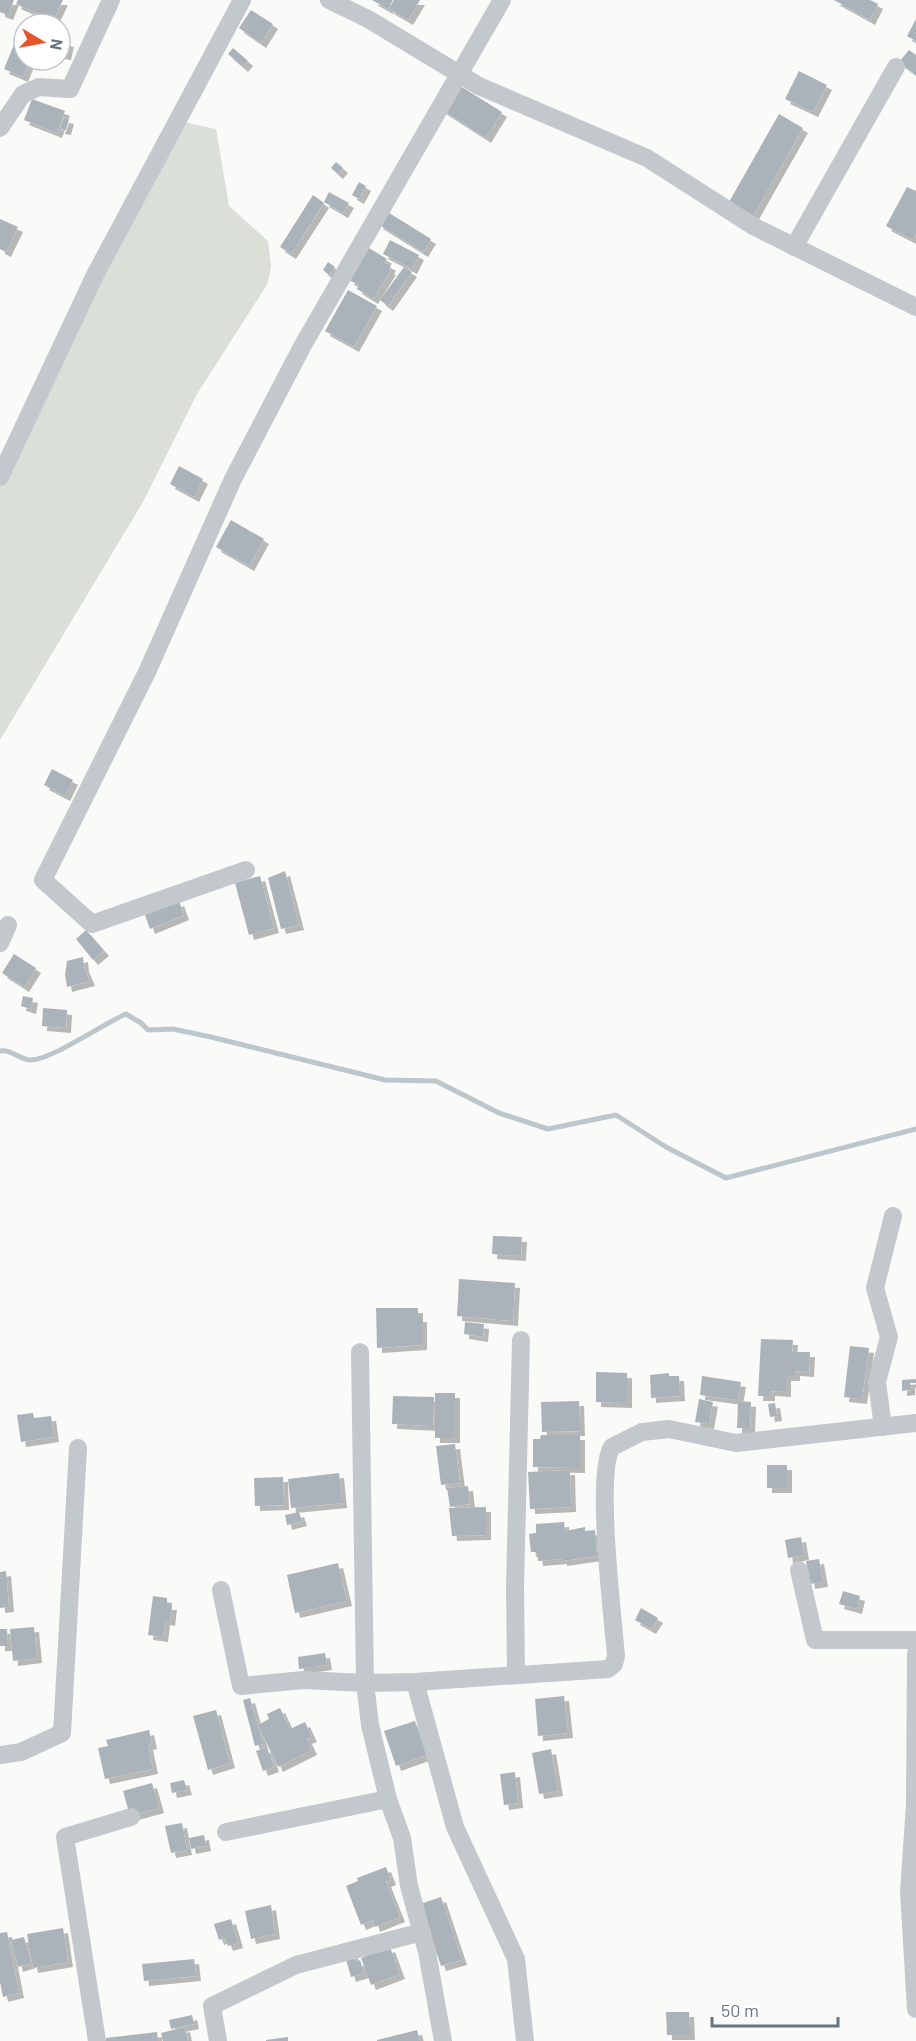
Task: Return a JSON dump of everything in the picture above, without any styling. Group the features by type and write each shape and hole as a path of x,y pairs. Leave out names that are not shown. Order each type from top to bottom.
{"street":[{"path":"0,128 24,94 39,87 70,89 111,0"},
{"path":"0,477 95,275 242,0"},
{"path":"329,0 368,19 458,75 647,158 753,226 916,308"},
{"path":"246,870 92,924 43,880 147,672 244,458 303,345 502,0"},
{"path":"794,247 896,67"},
{"path":"0,943 8,925"},
{"path":"883,1427 877,1382 889,1336 875,1288 894,1216"},
{"path":"516,1674 515,1588 521,1340"},
{"path":"360,1352 365,1683 370,1725 388,1799 402,1838 409,1886 422,1932 443,2041"},
{"path":"221,1590 241,1686 303,1680 365,1683 415,1682 608,1669 614,1664 616,1656 606,1543 606,1466 608,1453 623,1440 642,1432 669,1429 736,1443 916,1423"},
{"path":"0,1755 21,1752 62,1733 78,1448"},
{"path":"799,1570 815,1640 916,1640"},
{"path":"916,1653 915,1803 909,1892 916,2008"},
{"path":"415,1682 455,1827 516,1959 525,2041"},
{"path":"226,1832 388,1799"},
{"path":"97,2041 65,1837 131,1817"},
{"path":"218,2041 212,2006 296,1965 422,1932"}],"shaded area":[{"path":"183,122 216,129 229,206 268,241 271,266 268,283 197,394 143,502 0,740 0,471"}],"building":[{"path":"0,0 14,0 8,15 0,12"},
{"path":"18,0 63,0 57,12 33,12 16,4"},
{"path":"372,0 393,0 388,9"},
{"path":"394,0 420,0 408,20 389,9"},
{"path":"834,0 870,0 878,4 870,20"},
{"path":"251,10 273,24 261,43 239,28"},
{"path":"916,19 916,41 907,36"},
{"path":"233,48 248,61 243,67 228,54"},
{"path":"12,49 12,72 25,72 23,77 4,69"},
{"path":"909,50 916,55 916,75 899,62"},
{"path":"799,71 827,85 813,112 785,99"},
{"path":"457,84 502,112 486,138 441,109"},
{"path":"32,99 65,111 57,133 24,120"},
{"path":"779,114 803,128 753,216 729,202"},
{"path":"64,118 69,119 66,130 60,129"},
{"path":"336,162 343,168 338,174 331,168"},
{"path":"359,182 366,186 359,199 352,195"},
{"path":"907,187 916,191 916,234 913,240 886,226"},
{"path":"329,192 349,203 343,213 324,202"},
{"path":"313,195 324,203 291,254 280,247"},
{"path":"386,211 431,239 423,252 378,224"},
{"path":"0,219 18,227 6,252 0,249"},
{"path":"390,240 419,255 412,269 383,254"},
{"path":"369,248 387,259 384,262 391,266 389,269 391,270 373,299 357,289 359,285 349,280"},
{"path":"328,262 335,267 329,275 323,270"},
{"path":"404,267 412,272 388,306 380,300"},
{"path":"348,290 377,306 354,347 325,331"},
{"path":"179,466 203,479 194,497 170,484"},
{"path":"231,520 264,539 249,566 216,547"},
{"path":"52,769 73,780 65,796 44,785"},
{"path":"285,871 299,925 281,929 268,878"},
{"path":"260,876 274,928 249,935 235,883"},
{"path":"179,901 184,915 150,929 145,915"},
{"path":"86,930 104,951 93,960 76,939"},
{"path":"14,954 36,968 24,987 2,973"},
{"path":"83,957 84,967 90,981 67,987 65,975 67,961"},
{"path":"23,996 33,998 31,1009 21,1006"},
{"path":"43,1008 67,1010 66,1028 42,1026"},
{"path":"493,1236 522,1237 521,1256 492,1254"},
{"path":"459,1279 515,1283 513,1321 457,1316"},
{"path":"376,1308 418,1308 418,1317 422,1317 422,1345 377,1348"},
{"path":"465,1322 484,1324 483,1337 464,1334"},
{"path":"761,1339 793,1340 792,1352 810,1352 809,1372 795,1371 795,1376 786,1376 786,1392 770,1391 770,1396 758,1396"},
{"path":"850,1346 869,1348 862,1399 844,1397"},
{"path":"596,1372 627,1373 627,1403 596,1402"},
{"path":"669,1373 669,1376 679,1376 680,1396 651,1398 650,1375"},
{"path":"702,1376 741,1382 738,1400 700,1395"},
{"path":"916,1379 916,1383 910,1383 910,1390 902,1391 902,1380"},
{"path":"435,1393 455,1393 455,1438 435,1438"},
{"path":"393,1396 434,1397 433,1426 392,1424"},
{"path":"699,1399 713,1402 709,1424 695,1422"},
{"path":"579,1401 580,1431 542,1432 541,1402"},
{"path":"738,1401 751,1402 750,1428 737,1428"},
{"path":"775,1403 777,1416 770,1417 768,1404"},
{"path":"33,1413 34,1418 51,1416 54,1437 21,1442 17,1415"},
{"path":"541,1435 580,1435 580,1468 533,1467 533,1439 540,1439"},
{"path":"455,1444 460,1483 441,1485 436,1446"},
{"path":"767,1465 787,1465 787,1488 767,1488"},
{"path":"570,1470 571,1507 530,1509 528,1472"},
{"path":"339,1473 342,1503 291,1508 288,1479"},
{"path":"283,1477 284,1505 255,1506 254,1478"},
{"path":"468,1486 470,1504 450,1507 447,1488"},
{"path":"486,1507 486,1535 452,1536 449,1508"},
{"path":"299,1512 302,1521 287,1525 285,1515"},
{"path":"564,1522 565,1531 585,1527 585,1531 595,1530 597,1556 562,1561 562,1559 538,1561 537,1552 531,1552 529,1534 536,1533 536,1524"},
{"path":"801,1537 804,1555 788,1558 785,1540"},
{"path":"819,1559 823,1582 810,1584 806,1561"},
{"path":"338,1563 347,1601 295,1613 287,1575"},
{"path":"6,1571 9,1607 0,1608 0,1572"},
{"path":"843,1591 860,1596 857,1609 839,1604"},
{"path":"153,1596 167,1598 167,1605 172,1605 170,1621 165,1620 163,1637 148,1635"},
{"path":"641,1608 658,1618 651,1629 635,1620"},
{"path":"34,1627 37,1658 13,1661 10,1629"},
{"path":"0,1629 7,1629 8,1646 0,1646"},
{"path":"325,1653 327,1665 299,1669 298,1657"},
{"path":"564,1696 568,1733 538,1736 535,1699"},
{"path":"250,1698 263,1744 255,1746 243,1700"},
{"path":"280,1708 290,1729 305,1722 312,1737 307,1739 312,1750 278,1767 258,1725 269,1719 267,1714"},
{"path":"216,1710 230,1763 208,1770 193,1716"},
{"path":"415,1721 427,1755 396,1766 384,1731"},
{"path":"149,1730 152,1744 148,1745 153,1769 105,1779 98,1748 108,1746 106,1740"},
{"path":"267,1747 274,1767 263,1771 256,1751"},
{"path":"551,1749 558,1791 539,1794 532,1753"},
{"path":"515,1772 518,1803 504,1805 500,1774"},
{"path":"184,1780 187,1790 172,1793 170,1783"},
{"path":"152,1783 159,1808 130,1816 123,1791"},
{"path":"182,1823 187,1850 171,1853 165,1826"},
{"path":"204,1835 206,1846 191,1849 189,1838"},
{"path":"386,1867 391,1880 386,1882 400,1917 375,1927 373,1920 361,1925 346,1886 358,1881 357,1878"},
{"path":"441,1897 462,1960 441,1966 420,1904"},
{"path":"271,1905 275,1934 251,1939 245,1911"},
{"path":"231,1919 238,1943 228,1946 225,1938 219,1940 214,1924"},
{"path":"63,1928 68,1962 33,1968 27,1934"},
{"path":"7,1932 19,1993 3,1997 0,1982 0,1933"},
{"path":"24,1937 31,1963 18,1967 11,1940"},
{"path":"390,1947 400,1974 371,1985 361,1958"},
{"path":"353,1953 355,1962 360,1960 364,1973 351,1977 345,1956"},
{"path":"194,1959 196,1976 144,1981 142,1964"},
{"path":"666,2012 689,2012 690,2035 667,2035"},
{"path":"192,2015 194,2024 171,2029 169,2020"},
{"path":"185,2027 188,2041 163,2041 161,2033"},
{"path":"417,2030 420,2041 377,2041 377,2040"},
{"path":"157,2032 158,2041 106,2041 106,2038"},
{"path":"288,2037 288,2041 266,2041 266,2040"}],"waterway":[{"path":"0,1051 27,1060 40,1058 64,1048 126,1014 148,1030 173,1029 211,1037 385,1080 436,1081 499,1113 548,1129 616,1115 666,1147 726,1178 916,1129"}]}
